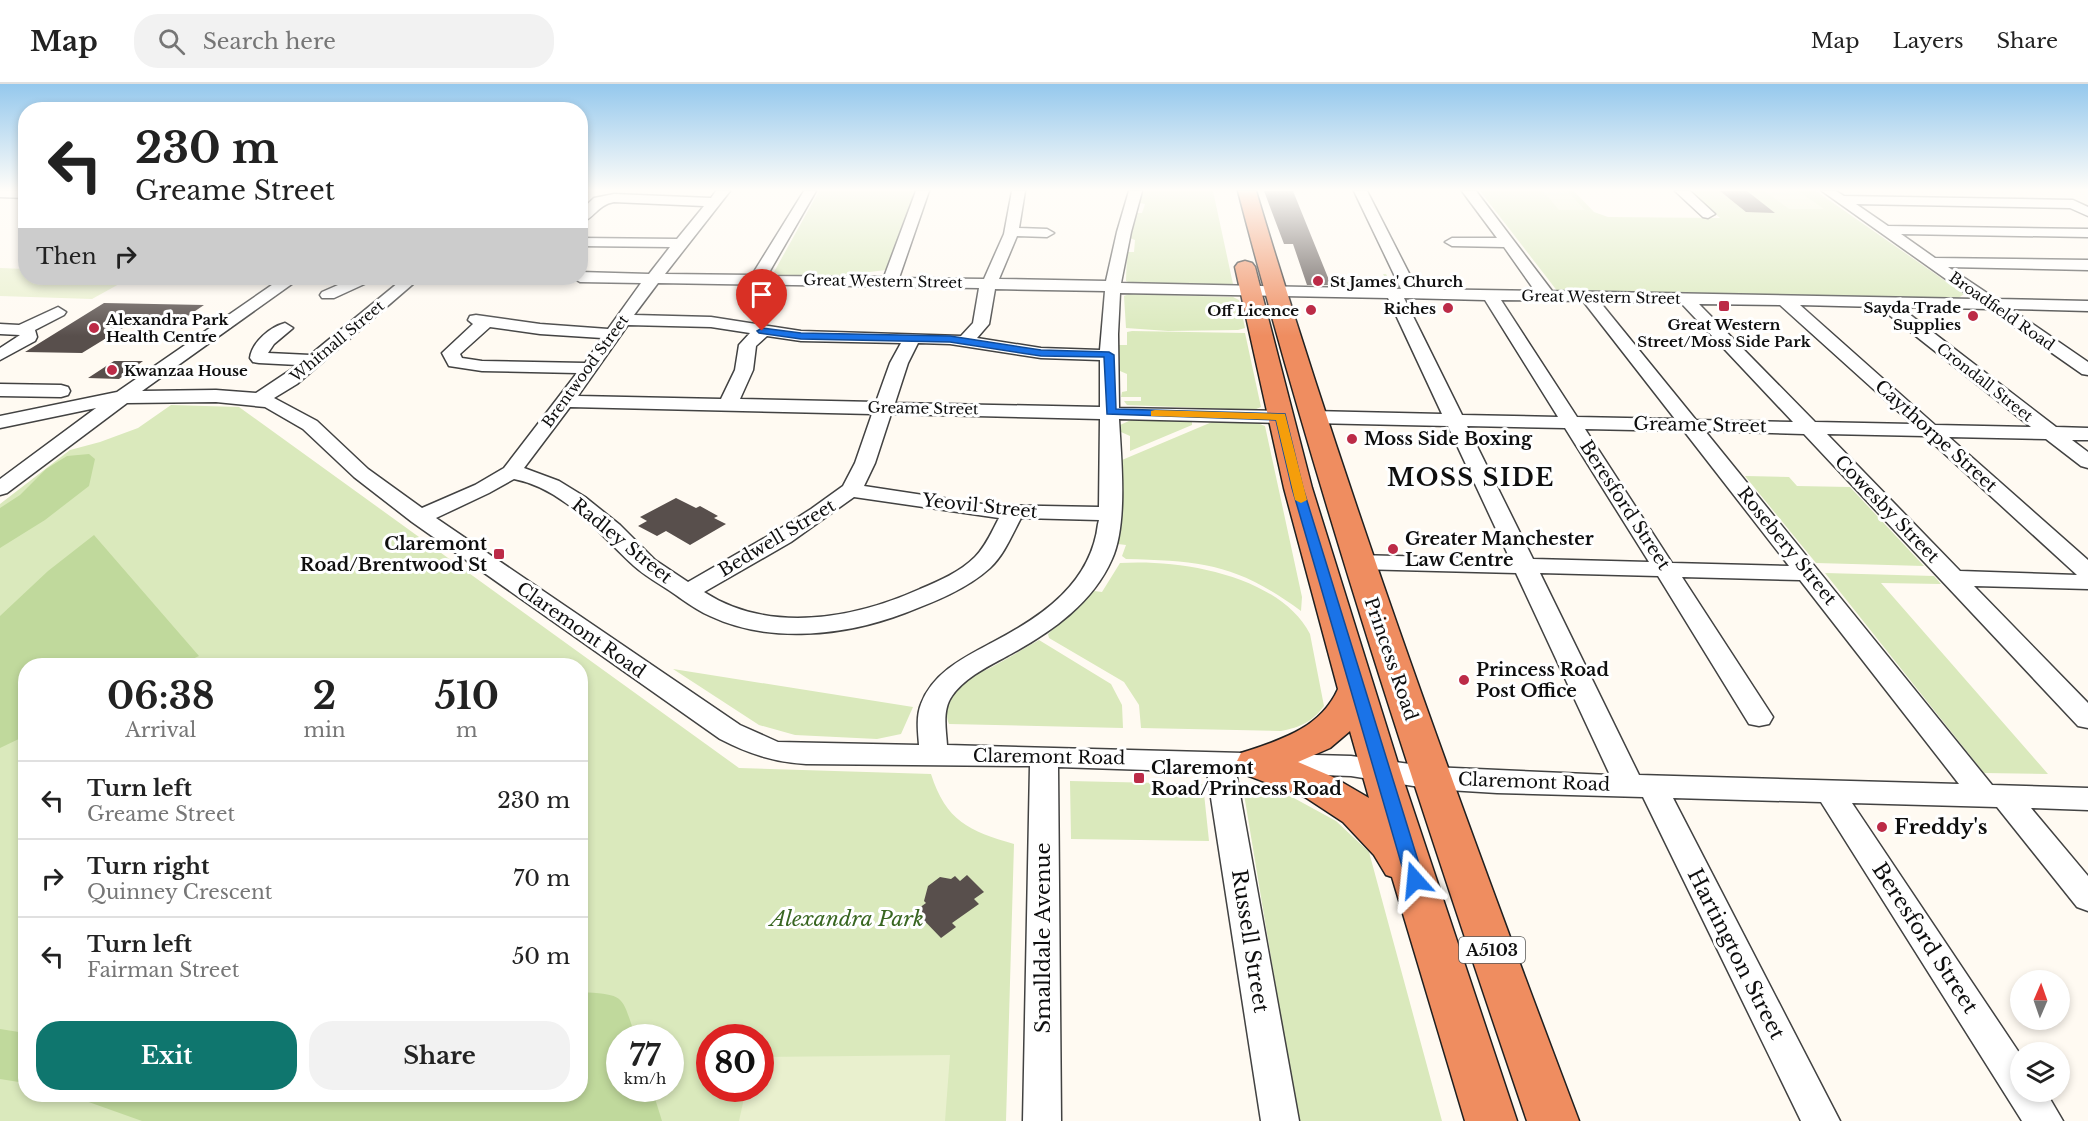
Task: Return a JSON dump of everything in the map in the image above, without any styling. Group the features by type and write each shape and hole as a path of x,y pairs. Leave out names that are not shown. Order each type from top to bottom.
{"highway":[{"name":"Princess Road","path":"1254,239 1262,291 1296,417 1357,562 1553,1121"},
{"name":"Princess Road","path":"1241,251 1262,291"},
{"name":"Princess Road","path":"1296,417 1298,488 1380,770 1491,1121"},
{"path":"1238,763 1314,741 1342,720 1357,688"},
{"path":"1238,763 1288,773 1349,804 1388,843 1398,858 1427,918"}],"street":[{"name":"Brentwood Street","path":"420,517 482,489 511,472 685,239"},
{"path":"757,280 781,239"},
{"path":"890,281 905,239"},
{"path":"965,341 981,324 989,283 1008,239"},
{"path":"934,755 934,706 945,686 962,671 1032,631 1068,605 1085,585 1101,559 1108,538 1110,514 1109,355 1113,275 1122,239"},
{"name":"Hartington Street","path":"1381,239 1455,421 1524,567 1821,1121"},
{"path":"1452,242 1479,239"},
{"path":"1505,239 1547,296"},
{"name":"Broadfield Road","path":"1899,239 2088,370"},
{"path":"588,242 682,243"},
{"path":"1932,262 2088,264"},
{"name":"Great Western Street","path":"588,277 890,281 1403,294 2088,306"},
{"path":"0,489 121,397 281,285"},
{"path":"328,296 351,285"},
{"name":"Whitnall Street","path":"259,399 291,380 404,285"},
{"name":"Beresford Street","path":"1490,295 1759,717"},
{"name":"Rosebery Street","path":"1588,297 1809,573 1994,796 2088,898"},
{"name":"Cowesby Street","path":"1686,298 2088,720"},
{"name":"Caythorpe Street","path":"1784,300 2088,572"},
{"name":"Crondall Street","path":"1882,302 2088,462"},
{"path":"12,330 58,312"},
{"path":"590,368 482,366 455,362 451,353 481,321 540,329 703,322 801,336 965,341 1041,353 1109,355"},
{"path":"285,328 265,344 260,350 259,358 314,361"},
{"path":"0,355 29,337 28,333 12,330"},
{"path":"728,405 744,370 748,345 762,331"},
{"name":"Bedwell Street","path":"687,592 783,537 819,514 850,490 857,481 899,363 911,338"},
{"path":"0,390 61,391"},
{"name":"Claremont Road","path":"121,397 216,396 259,399 282,407 310,425 361,473 420,517 730,732 755,745 778,752 1044,756 1351,766 1432,778 2088,799"},
{"path":"0,422 121,397"},
{"name":"Greame Street","path":"565,401 2088,434"},
{"path":"36,414 76,415 79,423 76,430"},
{"name":"Radley Street","path":"511,472 532,476 576,502 610,528 645,564 724,613 748,620 802,624 854,620 890,610 968,573 982,563 991,552 1013,512"},
{"name":"Yeovil Street","path":"850,490 1013,512 1110,514"},
{"path":"1357,562 1809,573"},
{"path":"1953,578 2088,582"},
{"name":"Smalldale Avenue","path":"1042,1121 1044,756"},
{"name":"Russell Street","path":"1238,763 1280,1121"},
{"name":"Beresford Street","path":"1829,791 2010,1070"},
{"path":"2032,1102 2044,1121"}],"green space":[{"path":"792,239 898,239 886,270 844,275 781,276 774,272"},
{"path":"1223,239 1233,284 1132,284 1126,281 1127,252 1134,252 1135,240"},
{"path":"1517,239 1886,239 1964,294 1957,299 1558,292"},
{"path":"0,268 18,269 18,285 117,285 92,299 0,296"},
{"path":"1383,274 1386,274 1394,289 1335,287 1351,281 1387,281"},
{"path":"1129,294 1233,297 1239,300 1245,328 1168,331 1126,328 1124,296"},
{"path":"1127,332 1245,333 1261,407 1254,410 1127,405 1124,401 1141,401 1141,397 1121,397 1122,392 1127,391 1127,374 1120,371 1119,345 1127,345"},
{"name":"Alexandra Park","path":"171,405 239,407 587,658 18,658 18,1102 588,1102 588,659 739,768 931,774 944,803 961,822 984,834 1014,844 1006,1121 0,1121 0,504 70,450 138,428"},
{"path":"1131,420 1192,421 1192,425 1130,451 1130,436 1121,432 1120,425"},
{"path":"1212,422 1255,422 1265,426 1302,597 1301,611 1278,595 1238,574 1198,564 1126,559 1122,556 1126,545 1118,544 1123,492 1122,460"},
{"path":"89,454 95,459 89,486 45,520 0,548 0,508 20,495 46,469 67,456"},
{"path":"1745,476 1789,477 1797,486 1850,487 1924,566 1816,563"},
{"path":"94,535 199,656 195,658 18,658 18,739 0,748 0,616 48,571"},
{"path":"1144,562 1198,568 1226,575 1276,597 1295,614 1310,634 1324,706 1306,723 1281,731 1141,728 1139,705 1124,682 1049,638 1048,634 1094,591 1102,592 1120,563"},
{"path":"1825,573 1934,576 1941,584 1881,583 2048,774 1984,773"},
{"path":"1039,640 1111,684 1122,705 1123,728 949,724 948,704 958,685"},
{"path":"673,669 913,707 901,734 877,739 795,735 759,725"},
{"path":"1070,781 1203,784 1209,841 1071,839"},
{"path":"1242,782 1292,797 1336,821 1369,852 1442,1121 1298,1121"},
{"path":"588,993 607,994 620,1000 632,1024 606,1024 606,1102 656,1102 662,1121 142,1121 89,1102 588,1102"},
{"path":"0,1029 18,1032 18,1082 0,1079"},
{"path":"950,1055 945,1121 739,1121 743,1102 774,1102 774,1057"}],"building":[{"path":"1282,239 1313,239 1331,285 1307,285 1293,244 1284,244"},
{"name":"Alexandra Park Health Centre","path":"104,303 204,305 176,324 131,323 82,353 25,352"},
{"name":"Kwanzaa House","path":"114,361 143,361 119,379 88,378"},
{"path":"676,498 696,508 700,506 718,516 714,518 726,524 690,545 666,531 657,536 638,526 647,521 640,517"},
{"path":"967,875 984,892 974,899 979,904 952,923 956,927 941,938 915,911 926,903 924,901 928,886 940,877 951,879 955,876 960,881"}],"slow traffic":[{"path":"1155,413 1281,417 1301,500"}],"place":[{"name":"St James' Church","path":"1318,281"},
{"name":"Great Western Street/Moss Side Park","path":"1724,306"},
{"name":"Riches","path":"1448,308"},
{"name":"Off Licence","path":"1311,310"},
{"name":"Sayda Trade Supplies","path":"1973,316"},
{"name":"Alexandra Park Health Centre","path":"94,328"},
{"name":"Kwanzaa House","path":"112,370"},
{"name":"Moss Side Boxing","path":"1352,439"},
{"name":"Greater Manchester Law Centre","path":"1393,549"},
{"name":"Claremont Road/Brentwood St","path":"499,554"},
{"name":"Princess Road Post Office","path":"1464,680"},
{"name":"Claremont Road/Princess Road","path":"1139,778"},
{"name":"Freddy's","path":"1882,827"}],"district":[{"name":"MOSS SIDE","path":"1471,477"}],"route":[{"path":"762,331 801,336 950,339 1041,353 1109,355 1111,412 1281,417 1298,488 1380,770 1415,880"}]}
